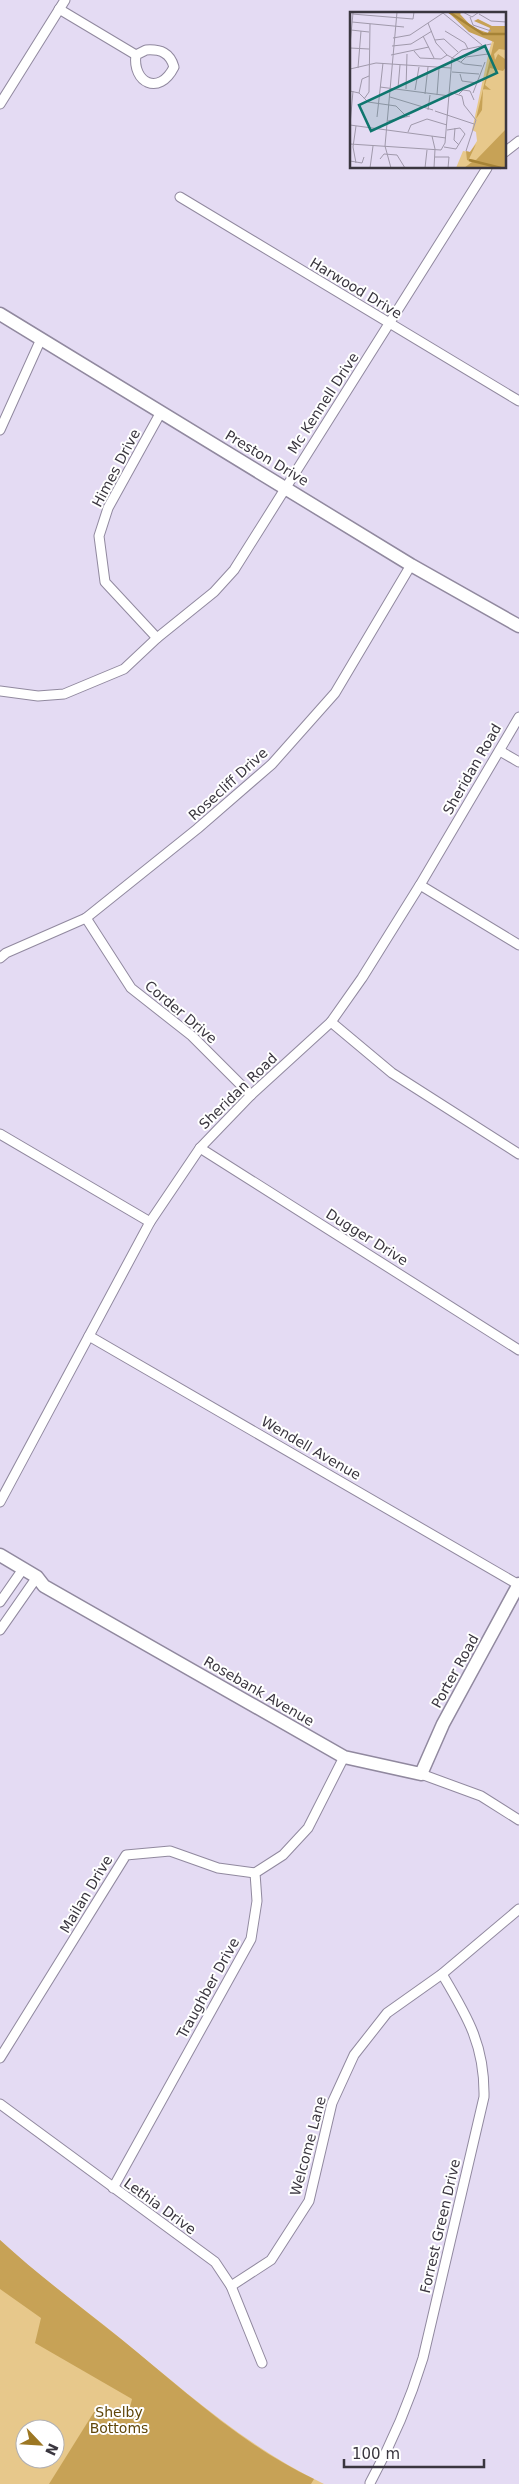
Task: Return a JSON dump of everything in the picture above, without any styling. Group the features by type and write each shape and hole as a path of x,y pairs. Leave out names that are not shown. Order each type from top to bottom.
{"street":[{"path":"0,104 65,0"},
{"path":"59,9 136,54 154,50 164,52 171,57 174,67 168,78 161,84 151,84 140,77 135,64 136,54"},
{"path":"506,151 519,141"},
{"name":"Mc Kennell Drive","path":"0,691 38,696 64,694 124,669 157,638 214,592 234,570 285,487 390,325 486,169"},
{"name":"Harwood Drive","path":"180,197 390,325 519,400"},
{"name":"Preston Drive","path":"0,314 411,565 519,626"},
{"path":"0,430 41,339"},
{"name":"Himes Drive","path":"157,638 105,582 99,536 108,508 162,412"},
{"name":"Rosecliff Drive","path":"0,958 6,953 86,918 198,829 272,764 310,724 335,693 411,565"},
{"name":"Sheridan Road","path":"0,1502 150,1222 200,1148 251,1095 331,1022 362,978 420,885 519,716"},
{"path":"500,751 519,762"},
{"path":"420,885 519,945"},
{"name":"Corder Drive","path":"86,918 131,988 192,1036 251,1095"},
{"path":"331,1022 392,1073 519,1154"},
{"path":"0,1134 150,1222"},
{"name":"Dugger Drive","path":"200,1148 519,1350"},
{"name":"Wendell Avenue","path":"89,1336 519,1585"},
{"name":"Rosebank Avenue","path":"0,1555 37,1577 44,1586 344,1757 421,1774 481,1796 519,1820"},
{"path":"0,1602 23,1569"},
{"path":"0,1630 37,1577"},
{"name":"Porter Road","path":"421,1774 440,1731 519,1585"},
{"path":"255,1873 283,1856 308,1828 344,1757"},
{"name":"Mailan Drive","path":"0,2058 126,1855 170,1851 218,1868 255,1873"},
{"name":"Traughber Drive","path":"113,2188 251,1939 257,1901 255,1873"},
{"name":"Welcome Lane","path":"231,2286 271,2260 309,2201 332,2103 354,2055 387,2013 442,1974 519,1909"},
{"name":"Forrest Green Drive","path":"370,2483 396,2436 411,2398 423,2358 484,2097 483,2065 476,2034 442,1974"},
{"name":"Lethia Drive","path":"0,2104 215,2262 231,2286 262,2363"}],"green space":[{"name":"Shelby Bottoms","path":"0,2240 44,2278 218,2418 269,2454 324,2484 0,2484"},
{"name":"Shelby Bottoms","path":"0,2240 213,2415 262,2450 314,2479 311,2484 49,2484 58,2469 65,2469 65,2458 94,2412 129,2411 132,2399 35,2343 41,2318 0,2289"}]}
